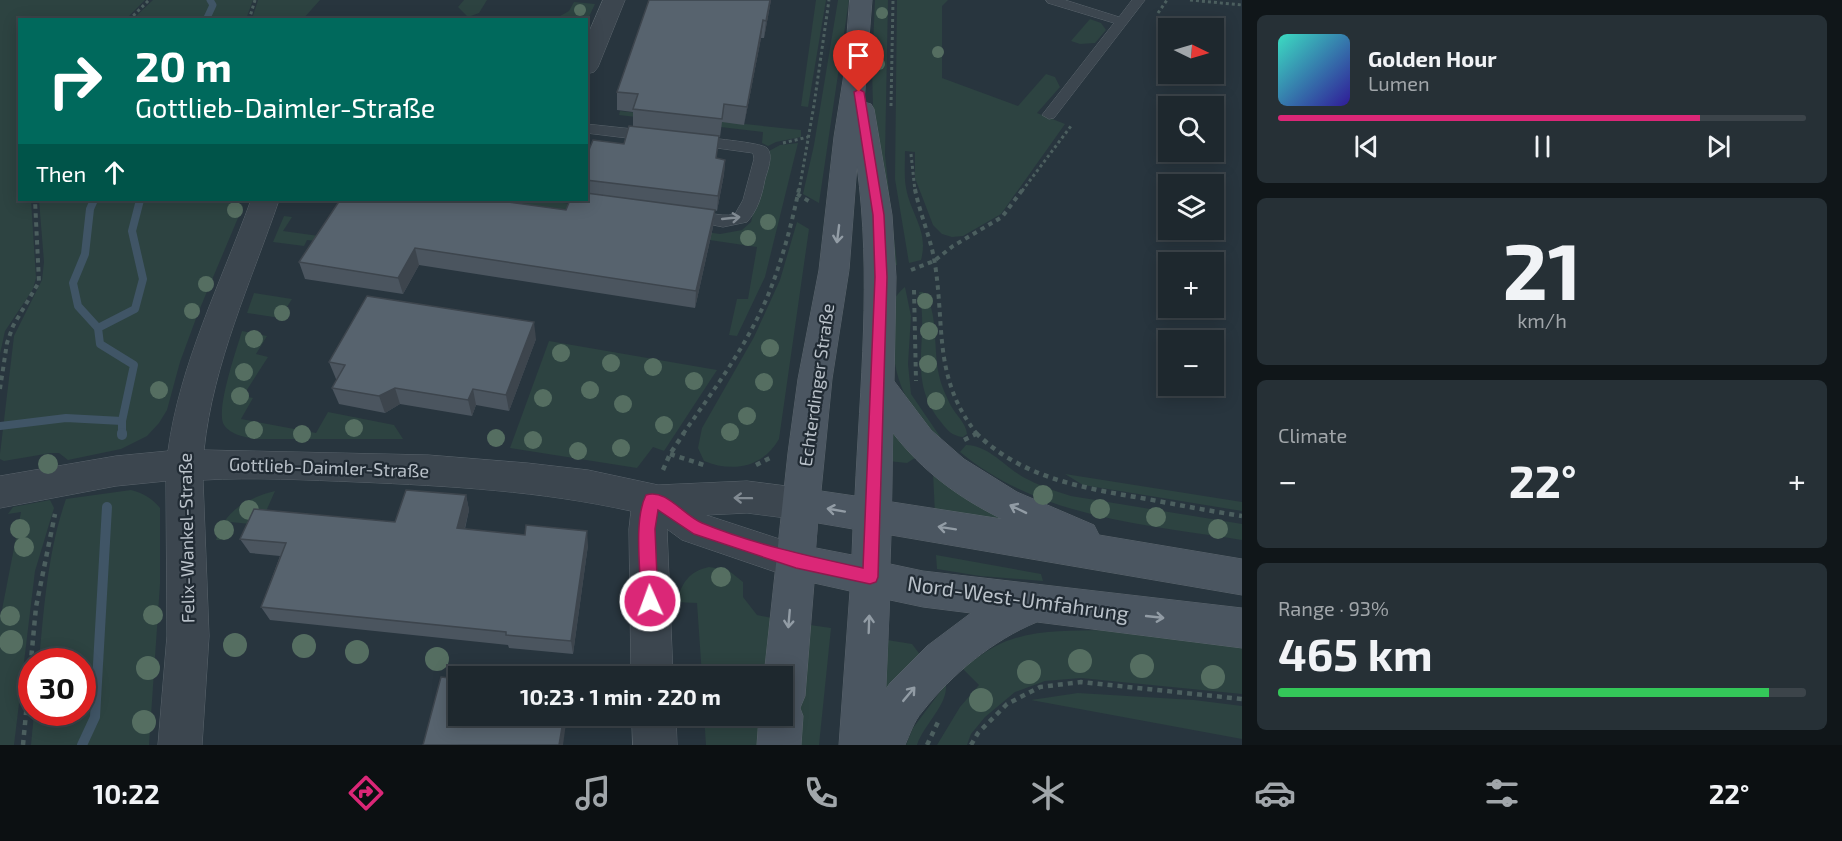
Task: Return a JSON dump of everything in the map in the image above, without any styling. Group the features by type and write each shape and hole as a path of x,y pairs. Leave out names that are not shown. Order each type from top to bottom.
{"main road":[{"name":"Echterdinger Straße","path":"786,666 815,379 834,270 847,137 856,74 861,0"},
{"name":"Echterdinger Straße","path":"856,74 878,215 881,277 870,577 861,745"},
{"path":"877,383 910,430 934,456 951,469 1014,508 1129,557"},
{"path":"802,504 1242,577"},
{"name":"Nord-West-Umfahrung","path":"796,561 923,589 1242,628"},
{"path":"882,745 905,698 935,667 974,633 1002,617 1034,604"},
{"path":"779,745 780,726"}],"street":[{"path":"588,57 592,36 614,0"},
{"name":"Felix-Wankel-Straße","path":"180,745 188,636 184,465 190,417 220,318 265,201"},
{"name":"Gottlieb-Daimler-Straße","path":"0,492 116,471 184,465 321,466 478,474 588,486 654,501 747,497 802,504"},
{"path":"652,666 648,539 654,501"},
{"name":"Gottlieb-Daimler-Straße","path":"654,501 694,528 796,561"},
{"path":"654,726 655,745"}],"lane":[{"path":"1052,0 1078,4 1123,22"},
{"path":"1049,115 1139,0"},
{"path":"588,128 756,149 761,152 762,159 748,210 740,219 729,220 672,213"}],"path":[{"path":"131,18 149,0"},
{"path":"250,18 255,0"},
{"path":"654,501 670,454 734,357 775,279 808,137 830,0"},
{"path":"891,117 893,0"},
{"path":"1190,0 1242,5"},
{"path":"780,143 808,137"},
{"path":"910,154 912,187 928,231 938,285 942,356 947,378 963,413 976,434 988,446 1027,471 1057,483 1242,516"},
{"path":"0,389 7,343 13,327 39,282 35,201"},
{"path":"881,277 906,272 934,261 953,246 1002,217"},
{"path":"23,745 36,607 63,480"},
{"path":"971,745 978,733 1007,704 1040,687 1081,682 1242,699"}],"green space":[{"path":"0,0 145,0 127,18 18,18 18,201 31,201 36,278 33,289 5,331 0,354"},
{"path":"153,0 253,0 246,18 134,18"},
{"path":"258,0 320,0 304,18 252,18"},
{"path":"464,0 487,0 479,13 468,17 458,7"},
{"path":"816,0 826,0 808,107 801,106"},
{"path":"838,0 849,0 819,203 803,194 814,145"},
{"path":"875,0 888,0 885,155 897,265 891,265 873,107"},
{"path":"897,0 948,0 942,6 942,78 1018,106 1046,74 1055,77 1060,87 1037,113 1065,124 1001,214 963,236 952,237 942,234 933,225 915,178 915,152 905,151 908,198 923,240 921,260 909,263 895,179"},
{"path":"574,2 595,4 588,19 557,18 569,11"},
{"path":"1090,19 1101,23 1106,30 1095,43 1080,44 1071,41"},
{"path":"620,111 801,130 801,137 768,146 762,143 763,132 619,115"},
{"path":"798,143 765,277 737,336 729,335 737,299 748,299 757,247 446,201 483,201 513,205 515,201 549,201 654,215 705,232 720,234 742,230 751,222 769,151 780,145"},
{"path":"39,201 236,201 243,206 198,313 180,362 167,410 147,436 121,449 68,460 59,453 51,453 4,461 0,459 0,454 14,336 42,280 44,262"},
{"path":"284,216 292,217 283,231 319,236 316,241 307,240 304,246 273,242"},
{"path":"797,222 809,229 779,439 765,456 756,461 736,467 715,465 704,461 698,448 702,428 754,337 780,280"},
{"path":"905,287 911,316 908,364 911,394 941,438 937,442 909,402 898,377 895,363 892,311 894,301"},
{"path":"919,292 923,292 928,299 934,319 940,379 951,406 965,426 967,434 963,437 945,428 930,406 924,390 921,359 922,310"},
{"path":"254,293 292,299 280,318 247,313"},
{"path":"242,331 267,336 256,354 268,357 243,396 253,398 241,419 316,433 328,412 394,425 403,439 255,439 229,430 223,423 223,404"},
{"path":"549,341 717,370 664,451 653,447 637,468 510,448"},
{"path":"890,420 918,456 907,463 888,461"},
{"path":"966,445 982,448 1029,480 1071,496 1242,524 1242,540 1130,523 1058,505 991,474 960,452"},
{"path":"933,472 1020,527 935,515"},
{"path":"1065,474 1242,502 1242,511 1083,485"},
{"path":"131,490 147,496 160,508 160,584 149,745 31,745 33,726 96,726 96,648 40,648 51,558 66,499"},
{"path":"275,491 260,525 230,522 221,540 216,540 225,521 238,507"},
{"path":"50,500 54,508 35,571 26,648 18,648 18,712 14,745 0,745 0,620 21,512 8,514 13,507"},
{"path":"936,555 1041,574 1043,581 980,576 937,569"},
{"path":"709,567 728,570 743,582 743,597 757,615 772,618 770,666 701,666 697,603 676,602 687,579"},
{"path":"803,624 831,628 819,745 794,745"},
{"path":"1102,630 1242,647 1242,694 1081,678 1045,681 1015,692 985,717 971,734 967,745 937,745 960,707 979,685 962,668 994,647 1020,637 1047,632"},
{"path":"881,639 912,644 921,656 882,712"},
{"path":"946,684 946,692 940,707 917,745 906,745 913,728"},
{"path":"1078,693 1194,700 1242,706 1242,739 1031,700"},
{"path":"705,726 766,726 764,745 706,745"}],"building":[{"path":"649,0 770,0 766,21 763,20 747,107 724,104 722,119 633,109 638,94 617,92"},
{"path":"629,126 719,136 716,158 725,160 718,196 588,180 588,152 593,140 624,144"},
{"path":"588,193 715,210 696,291 415,248 398,278 299,262 339,201 500,201 566,210 570,201 588,201"},
{"path":"367,296 534,322 506,395 473,389 468,400 395,388 379,396 332,388 345,365 329,362"},
{"path":"406,490 466,495 457,528 525,535 526,525 587,531 571,641 506,635 506,632 261,607 286,543 240,539 254,509 395,522"},
{"path":"441,677 448,678 448,726 562,726 559,745 423,745"}],"waterway":[{"path":"207,18 213,5 210,0"},
{"path":"94,201 90,209 85,254 73,283 78,306 98,328"},
{"path":"98,328 135,309 143,279 132,231 140,201"},
{"path":"98,328 100,344 134,365 122,421"},
{"path":"0,426 66,418 122,421"},
{"path":"122,421 122,435"},
{"path":"82,745 95,717 107,507"}],"route":[{"path":"650,601 648,529 651,500 658,501 694,528 796,561 870,577 881,277 878,215 859,92"}]}
